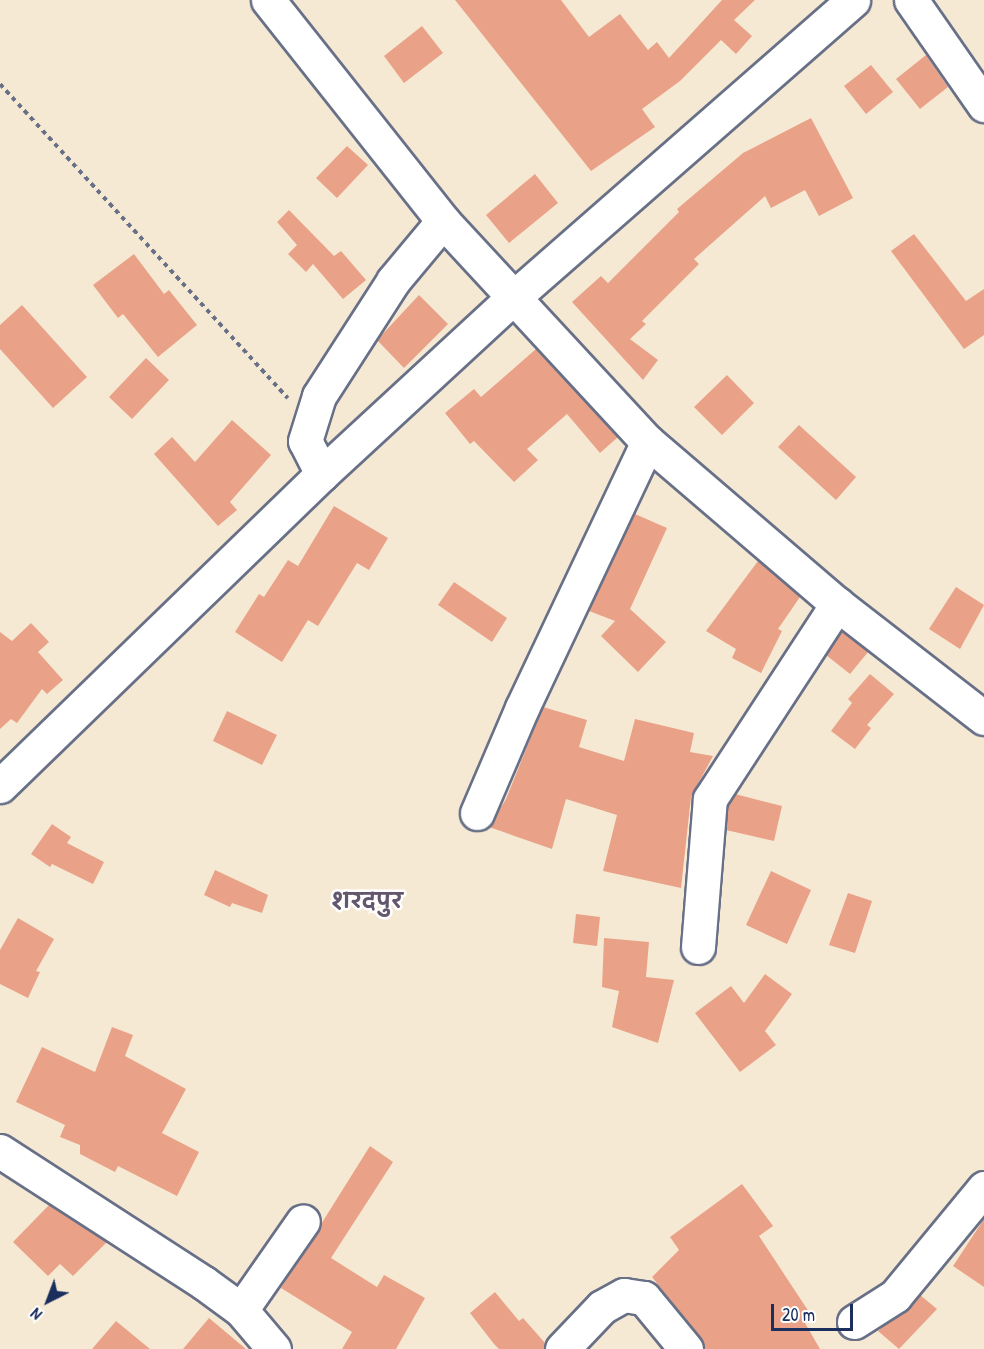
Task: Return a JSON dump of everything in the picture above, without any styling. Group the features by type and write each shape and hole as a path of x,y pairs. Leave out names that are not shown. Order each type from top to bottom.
{"street":[{"path":"268,0 443,221 648,442 837,604 984,718"},
{"path":"0,786 322,474 513,298 853,0"},
{"path":"910,0 984,105"},
{"path":"322,474 305,441 308,421 319,396 393,281 443,221"},
{"path":"477,813 522,708 648,442"},
{"path":"698,946 710,799 837,604"},
{"path":"0,1151 241,1310 274,1349"},
{"path":"854,1322 896,1296 984,1188"},
{"path":"241,1310 303,1221"},
{"path":"562,1349 602,1307 624,1295 644,1298 686,1349"}],"path":[{"path":"0,84 308,421"}],"building":[{"path":"455,0 561,0 589,37 620,14 648,50 657,42 669,58 722,0 755,0 734,20 752,36 736,54 721,40 680,81 642,109 655,127 591,171"},
{"path":"422,26 443,53 404,83 384,56"},
{"path":"926,55 948,87 920,109 896,79"},
{"path":"871,65 893,92 866,114 844,86"},
{"path":"811,118 853,198 819,216 805,190 771,208 765,196 694,259 699,264 642,321 646,324 630,339 658,360 643,380 572,302 601,276 608,283 679,212 677,209 743,153"},
{"path":"347,146 368,165 337,198 316,178"},
{"path":"535,174 558,203 509,243 486,215"},
{"path":"289,210 334,256 341,251 366,280 343,299 313,264 306,272 288,254 297,245 277,222"},
{"path":"914,234 966,301 984,289 984,335 964,349 891,251"},
{"path":"134,254 164,294 169,290 197,325 158,357 123,314 118,318 93,285"},
{"path":"419,295 448,324 404,368 377,340"},
{"path":"22,305 87,377 53,408 0,349 0,325"},
{"path":"536,349 618,437 600,453 567,414 527,449 538,460 514,482 474,441 470,444 445,413 474,389 481,397"},
{"path":"146,358 169,380 132,419 109,397"},
{"path":"727,375 754,403 722,435 694,407"},
{"path":"232,420 271,455 230,502 237,510 218,526 154,454 172,437 195,462"},
{"path":"799,425 856,477 836,500 778,447"},
{"path":"334,506 388,538 369,570 357,563 318,626 308,620 282,662 235,632 259,594 264,597 288,560 298,566"},
{"path":"635,514 667,528 630,609 666,642 638,672 601,636 615,621 589,611"},
{"path":"758,561 800,597 778,629 782,631 761,673 732,658 736,649 706,631"},
{"path":"454,582 507,618 492,642 438,605"},
{"path":"956,587 984,605 960,649 929,629"},
{"path":"31,623 49,642 38,652 63,680 47,694 42,689 17,723 11,719 0,729 0,632 12,641"},
{"path":"842,631 868,652 850,674 826,655"},
{"path":"870,674 894,694 867,725 871,728 855,749 831,731 852,703 848,699"},
{"path":"543,707 587,720 579,747 624,761 635,719 694,733 690,752 713,756 691,797 681,888 603,871 617,815 566,799 552,849 489,827 506,799"},
{"path":"227,711 277,735 262,765 213,741"},
{"path":"735,794 782,806 774,841 726,830 728,805"},
{"path":"52,824 71,837 67,843 104,862 93,884 52,864 50,867 31,854"},
{"path":"215,870 268,895 262,913 232,903 230,907 204,895"},
{"path":"771,871 811,890 787,944 746,925"},
{"path":"848,893 872,901 855,953 829,945"},
{"path":"576,914 600,917 597,946 573,943"},
{"path":"18,918 54,939 36,971 40,972 28,998 0,984 0,950"},
{"path":"604,938 649,942 646,977 674,980 658,1043 612,1027 619,991 602,987"},
{"path":"765,974 792,994 765,1031 776,1045 740,1072 695,1013 731,986 744,1003"},
{"path":"112,1027 133,1035 125,1056 186,1089 162,1133 199,1152 177,1196 118,1166 115,1172 80,1154 80,1145 60,1137 65,1125 16,1102 42,1047 95,1072"},
{"path":"370,1146 393,1162 331,1258 377,1287 384,1275 425,1298 396,1349 342,1349 352,1332 281,1288"},
{"path":"742,1184 773,1226 759,1236 813,1318 805,1323 820,1349 704,1349 700,1337 652,1277 679,1250 670,1237"},
{"path":"49,1205 107,1242 73,1276 60,1264 48,1276 13,1242"},
{"path":"984,1219 984,1287 953,1266"},
{"path":"495,1292 519,1321 523,1318 545,1343 544,1349 499,1349 494,1344 470,1313"},
{"path":"920,1295 937,1309 899,1349 878,1331"},
{"path":"209,1318 246,1349 183,1349"},
{"path":"116,1321 150,1349 92,1349"}],"district":[{"name":"शरदपुर","path":"367,901"}]}
